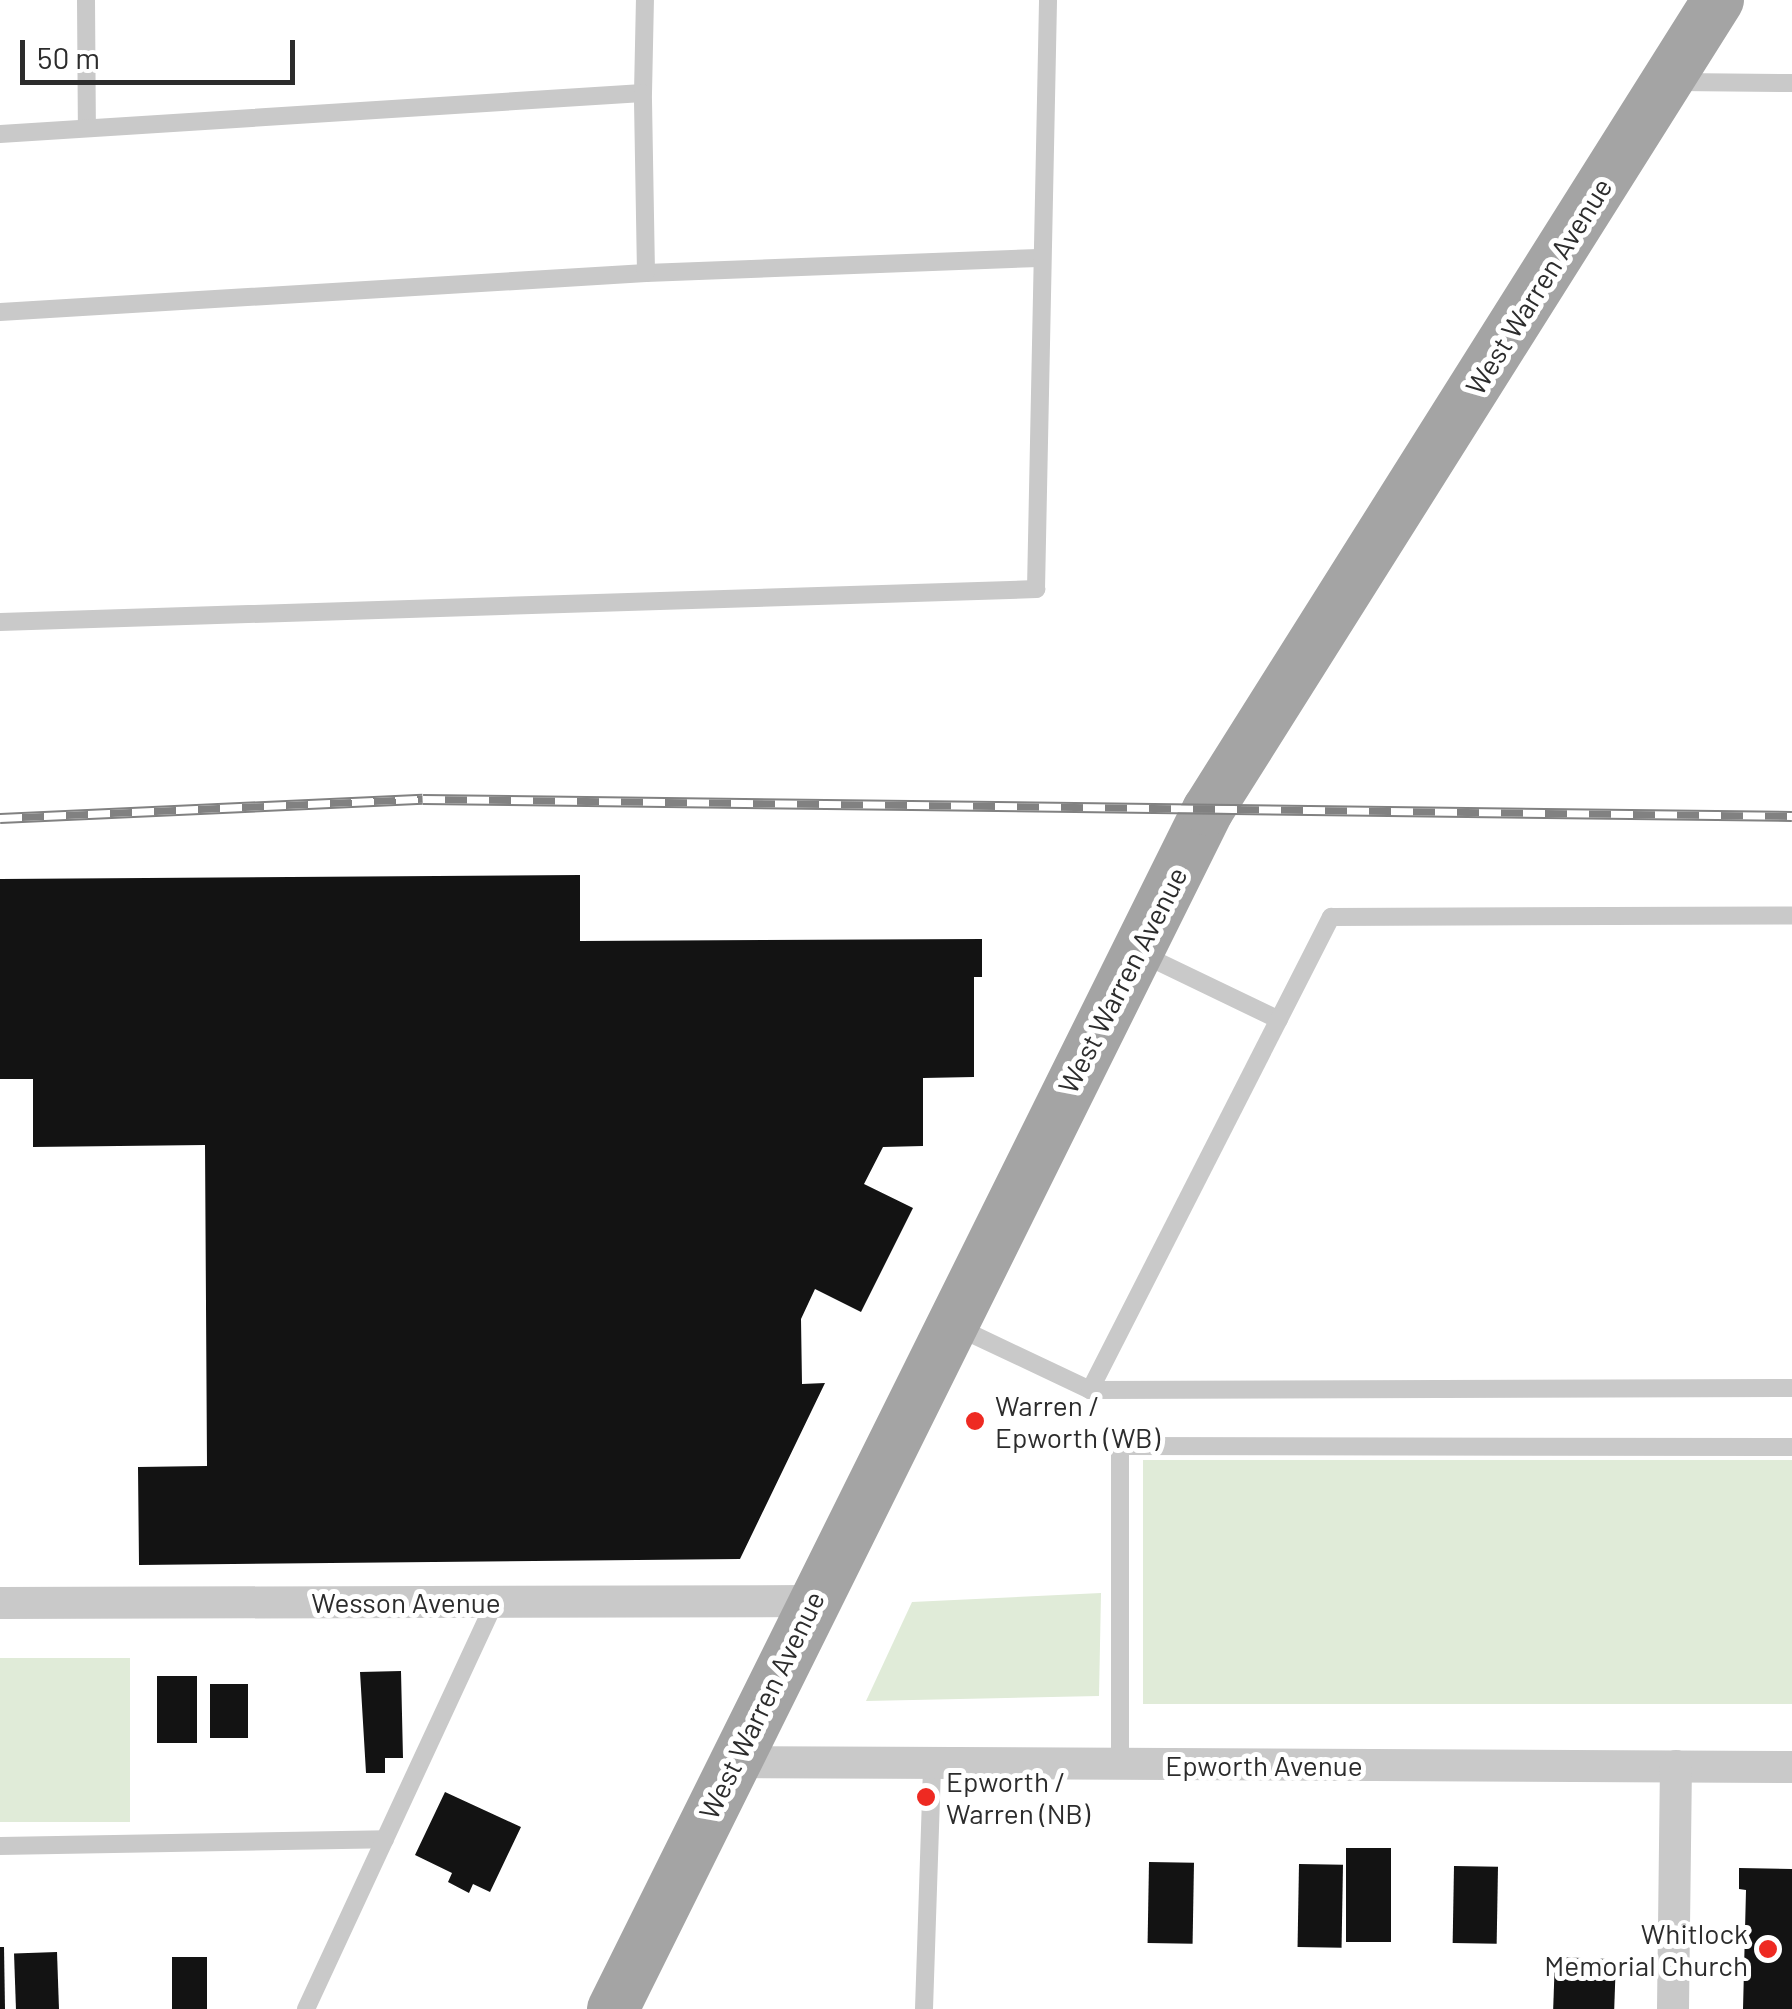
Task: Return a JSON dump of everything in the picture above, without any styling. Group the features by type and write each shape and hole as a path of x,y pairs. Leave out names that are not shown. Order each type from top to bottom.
{"main road":[{"name":"West Warren Avenue","path":"613,2009 949,1323 1208,810 1718,0"}],"street":[{"name":"Wesson Avenue","path":"0,1603 812,1601"},
{"name":"Epworth Avenue","path":"735,1762 1792,1767"},
{"path":"1673,2009 1676,1766"}],"lane":[{"path":"86,0 88,128"},
{"path":"645,0 646,272"},
{"path":"0,622 1036,589 1039,258 1048,0"},
{"path":"1666,82 1792,83"},
{"path":"0,134 643,93"},
{"path":"0,312 646,272 1039,258"},
{"path":"1090,1390 1331,917 1792,915"},
{"path":"1136,952 1279,1020"},
{"path":"949,1323 1090,1390 1792,1388"},
{"path":"1120,1765 1120,1446 1792,1447"},
{"path":"306,2009 495,1602"},
{"path":"924,2009 932,1764"},
{"path":"0,1846 386,1838"}],"green space":[{"path":"1143,1460 1792,1460 1792,1704 1143,1704"},
{"path":"1101,1593 1099,1696 866,1701 912,1602"},
{"path":"0,1658 130,1658 130,1822 0,1822"}],"building":[{"path":"580,875 580,941 982,939 982,977 974,977 974,1077 923,1078 923,1146 883,1147 864,1184 913,1208 861,1312 815,1289 801,1319 802,1384 825,1383 740,1559 139,1565 138,1467 207,1466 205,1145 33,1147 33,1079 0,1079 0,879"},
{"path":"401,1671 403,1758 385,1758 385,1773 366,1773 360,1672"},
{"path":"157,1676 197,1676 197,1743 157,1743"},
{"path":"210,1684 248,1684 248,1738 210,1738"},
{"path":"445,1792 521,1827 490,1892 473,1884 469,1893 448,1882 452,1873 415,1855"},
{"path":"1346,1848 1391,1848 1391,1942 1346,1942"},
{"path":"1149,1862 1194,1863 1193,1944 1148,1943"},
{"path":"1299,1864 1343,1865 1342,1948 1298,1947"},
{"path":"1454,1866 1498,1867 1497,1944 1453,1943"},
{"name":"Whitlock Memorial Church","path":"1739,1868 1792,1869 1792,2009 1743,2009 1746,1890 1739,1889"},
{"path":"0,1947 4,1947 5,2009 0,2009"},
{"path":"57,1952 59,2009 16,2009 14,1954"},
{"path":"172,1957 207,1957 207,2009 172,2009"},
{"path":"1555,1957 1616,1959 1614,2009 1553,2009"}],"railway":[{"path":"0,818 423,799 1792,816"}],"place":[{"name":"Warren / Epworth (WB)","path":"975,1421"},
{"name":"Epworth / Warren (NB)","path":"926,1797"},
{"name":"Whitlock Memorial Church","path":"1768,1949"}]}
